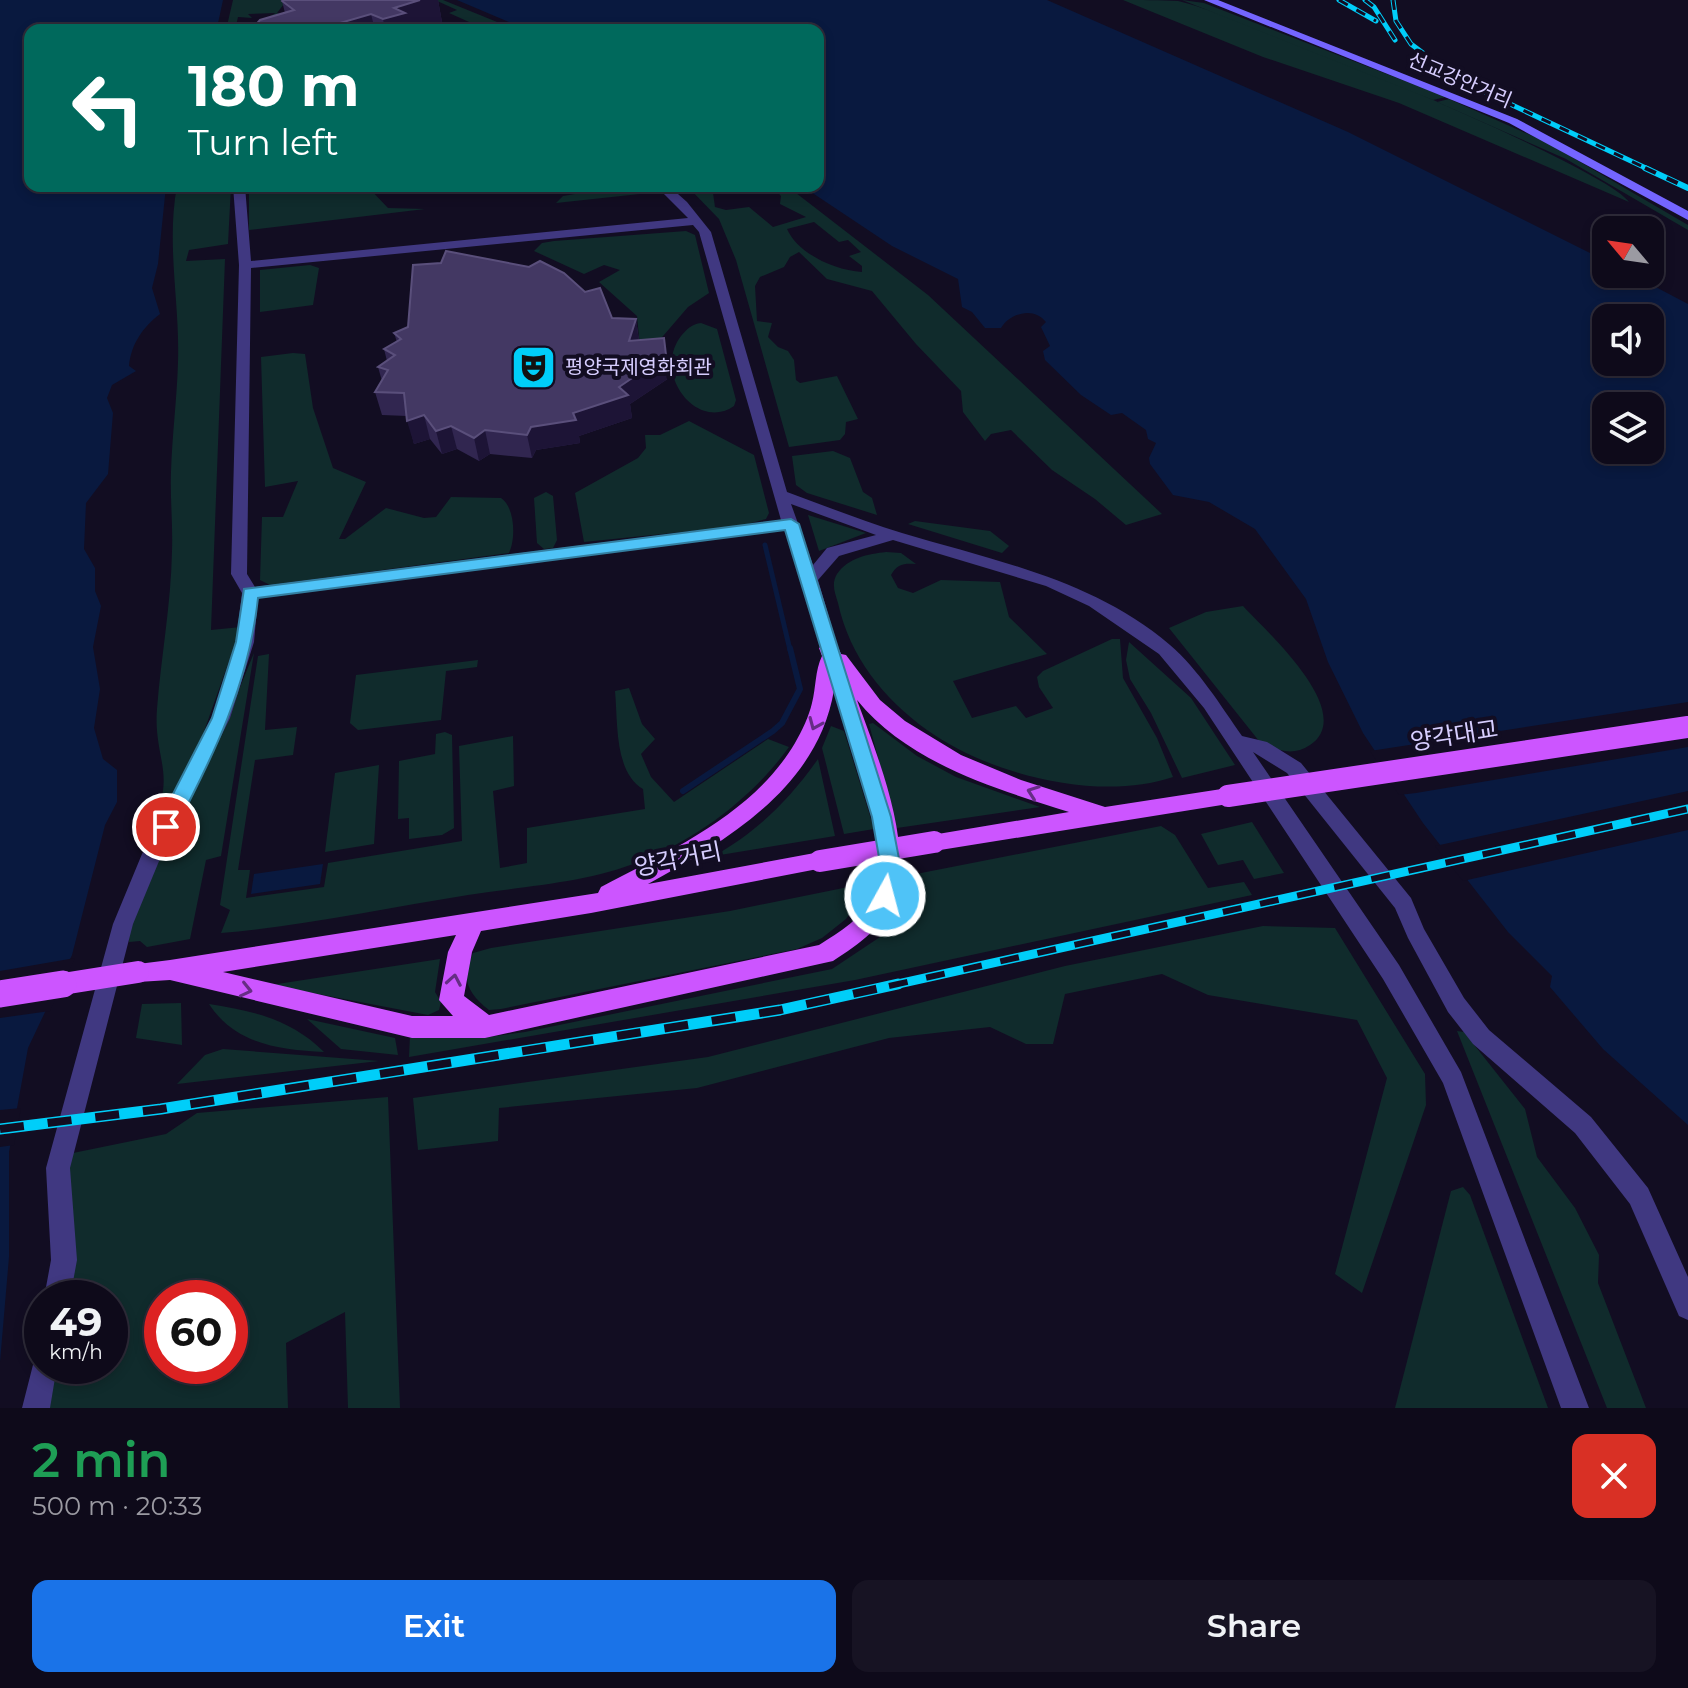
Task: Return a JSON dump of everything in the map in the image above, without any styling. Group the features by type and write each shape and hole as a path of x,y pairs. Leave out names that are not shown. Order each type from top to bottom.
{"main road":[{"name":"선교강안거리","path":"1209,0 1477,105 1551,140 1688,216"},
{"path":"829,648 871,703 924,744 964,766 1107,816"},
{"path":"591,904 679,856 766,797 795,763 817,723 827,688 829,648"},
{"path":"170,970 412,1027 485,1027 825,954 851,937 873,914 885,896 891,869 887,840 829,648"},
{"name":"양각대교","path":"1228,796 1688,727"},
{"name":"양각거리","path":"0,994 591,904 820,861 1228,796"},
{"path":"474,921 460,952 451,1000 485,1027"}],"street":[{"path":"60,1280 64,1260 58,1168 123,924 152,854 221,718 245,642 250,593 239,574 245,265 239,192"},
{"path":"668,192 705,232 780,495 810,579 829,648"},
{"path":"245,265 698,221"},
{"path":"780,495 893,535 1052,582 1095,602 1165,650 1210,703 1237,742 1391,972 1453,1079 1575,1408"},
{"path":"250,593 791,524"},
{"path":"810,579 833,552 893,535"},
{"path":"1237,742 1260,747 1294,768 1404,904 1415,932 1456,1005 1481,1037 1583,1125 1639,1196 1688,1307"},
{"path":"36,1408 41,1384"}],"green space":[{"path":"233,0 287,0 277,13 284,16 279,20 270,16 276,13 248,14 252,18 238,17 236,24 227,24"},
{"path":"435,0 443,0 502,24 474,24 449,13 457,10"},
{"path":"1123,0 1178,1 1270,33 1416,92 1556,157 1605,183 1629,202 1399,103 1263,57"},
{"path":"1182,0 1204,3 1446,97 1433,100"},
{"path":"1449,99 1546,142 1688,225 1688,230 1566,159 1437,102"},
{"path":"176,192 231,192 228,244 189,250 186,261 225,259 211,630 241,627 196,754 155,833 149,827 158,810 164,781 157,709 172,551 171,472 178,340"},
{"path":"249,192 373,192 388,208 425,209 249,230"},
{"path":"587,192 649,193 556,203 563,196"},
{"path":"693,192 713,192 715,207 726,210 749,207 773,227 806,217 780,204 781,196 777,192 795,192 928,295 1162,514 1126,525 1052,470 1011,430 991,434 985,441 963,412 961,391 872,291 827,279 799,252 790,257 784,267 760,277 755,286 757,321 772,323 768,337 778,347 788,351 794,360 796,380 800,383 837,376 858,419 846,422 845,434 840,440 789,447 736,260 719,219","holes":["814,222 839,242 848,240 861,252 849,256 862,266 862,272 839,268 817,258 799,245 787,229"]},
{"path":"686,231 695,235 709,293 688,307 651,350 640,347 637,316 599,282 620,270 604,265 584,274 534,251 542,243 554,241"},
{"path":"310,265 319,268 313,305 260,312 260,270"},
{"path":"701,323 717,329 736,400 734,406 720,412 706,411 693,405 675,382 673,351 690,327"},
{"path":"305,354 313,408 333,468 366,482 339,539 345,539 386,508 424,518 436,517 451,497 501,498 509,508 513,524 509,553 270,585 260,580 262,517 283,517 298,481 265,487 261,357"},
{"path":"689,421 754,455 769,513 766,519 741,526 584,542 575,493 638,458 646,448 645,435 660,435"},
{"path":"833,451 850,458 863,492 872,498 877,515 807,493 796,485 792,456"},
{"path":"546,492 553,496 557,540 553,548 544,549 537,543 534,498"},
{"path":"808,515 866,533 819,551"},
{"path":"915,521 990,531 1009,546 1002,553 908,524"},
{"path":"886,552 901,553 916,564 901,565 891,575 898,588 913,593 941,580 1000,582 1009,617 1047,654 953,681 972,718 1016,706 1026,718 1053,708 1039,687 1037,677 1043,671 1112,639 1120,639 1123,678 1157,738 1173,777 1112,787 1046,780 982,760 953,746 911,718 870,675 843,623 834,588 837,574 847,564"},
{"path":"1243,606 1287,653 1316,694 1323,713 1322,731 1303,749 1284,751 1259,741 1169,628 1206,612"},
{"path":"1129,642 1191,698 1235,765 1182,778 1151,713 1130,679 1126,660"},
{"path":"254,653 221,856 206,860 190,939 147,947 140,941 129,942 130,916 211,757"},
{"path":"269,654 265,730 297,727 293,755 255,760 238,870 250,870 246,898 324,887 328,863 462,841 459,746 513,736 514,786 493,791 500,868 527,863 527,828 645,809 643,789 627,771 622,759 615,691 629,688 642,724 655,739 641,754 651,777 674,802 768,739 789,747 742,799 704,828 662,852 620,868 556,883 221,933 230,910 220,905 258,656"},
{"path":"478,660 477,667 446,671 441,720 358,730 350,723 356,675"},
{"path":"873,723 917,756 956,777 1040,807 897,828 869,724"},
{"path":"831,726 844,731 874,829 844,834 822,748"},
{"path":"445,732 452,735 454,828 442,835 409,839 409,818 398,819 399,761 435,754 436,734"},
{"path":"818,759 835,836 714,856 772,814"},
{"path":"379,765 374,844 325,852 335,773"},
{"path":"1252,822 1284,873 1254,879 1243,860 1218,865 1201,834"},
{"path":"1161,826 1175,835 1208,888 1244,882 1252,895 855,980 409,1057 410,1036 482,1038 525,1032 832,969 880,937 893,922 916,874"},
{"path":"873,882 846,919 822,938 797,949 501,1009 489,1010 468,985 467,970 473,953 491,948 730,911"},
{"path":"1263,926 1335,928 1425,1074 1426,1105 1362,1293 1335,1274 1387,1078 1357,1020 1208,995 1162,974 1065,994 1053,1044 1026,1044 990,1027 889,1038 697,1088 499,1108 498,1141 418,1150 413,1098 708,1057 1065,966"},
{"path":"440,959 435,992 441,1002 439,1010 428,1015 271,985"},
{"path":"181,1003 182,1045 136,1038 142,1004"},
{"path":"209,1004 271,1018 298,1032 324,1052 259,1042 232,1028"},
{"path":"307,1019 395,1038 398,1055 341,1049"},
{"path":"1457,1031 1464,1032 1525,1109 1537,1157 1575,1208 1599,1255 1598,1283 1646,1408 1607,1408"},
{"path":"223,1049 379,1061 177,1084 205,1055"},
{"path":"388,1097 400,1408 348,1408 345,1312 286,1343 288,1408 48,1408 52,1384 128,1384 128,1280 66,1280 66,1171 73,1153 166,1134 197,1113"},
{"path":"1463,1187 1470,1195 1548,1408 1395,1408 1451,1191"}],"water":[{"path":"0,0 223,0 218,24 24,24 24,192 165,192 158,264 152,288 160,314 143,330 135,343 129,366 136,371 112,385 107,398 113,413 108,474 86,503 84,549 95,568 95,591 101,606 93,647 100,689 94,728 103,759 117,770 117,802 105,825 72,955 28,1048 9,1152 9,1257 0,1362"},
{"path":"457,0 1047,0 1348,132 1592,254 1592,288 1658,288 1688,304 1688,1125 1603,1049 1550,987 1552,976 1508,932 1423,823 1363,733 1328,662 1306,599 1255,529 1209,502 1173,495 1150,464 1149,458 1156,443 1148,439 1146,430 1122,413 1111,415 1081,395 1045,360 1043,351 1050,346 1041,327 1046,322 1035,314 1022,313 1010,318 1001,328 985,328 972,312 962,307 958,279 892,246 811,192 824,192 824,24 514,24"},
{"path":"323,864 320,884 251,894 254,874"}],"pier":[{"path":"1688,702 1688,747 1416,793 1399,795 1370,751"},
{"path":"1688,791 1688,830 1463,881 1435,846"},
{"path":"75,958 50,1011 0,1018 0,971"},
{"path":"21,1108 14,1145 0,1147 0,1110"}],"building":[{"path":"420,0 394,8 405,13 383,19 371,14 337,24 256,24 260,20 294,10 282,1"},
{"name":"평양국제영화회관","path":"446,251 529,267 540,261 564,273 585,292 600,288 612,318 636,319 629,341 664,338 666,355 619,387 628,395 573,413 576,420 531,427 527,435 485,430 474,438 451,426 436,431 424,415 407,421 404,393 375,392 388,370 378,367 395,355 384,349 401,339 394,333 408,327 413,265 441,263"}],"waterway":[{"path":"765,545 790,650"},
{"path":"683,791 782,723 800,689 790,648"}],"railway":[{"path":"1339,0 1376,21"},
{"path":"1365,0 1374,7 1395,40"},
{"path":"1393,0 1396,21 1411,44 1459,80 1650,170"},
{"path":"1645,168 1688,188"},
{"path":"889,986 1688,809"},
{"path":"0,1129 161,1109 780,1010 898,984"}],"place":[{"name":"평양국제영화회관","path":"534,367"}],"route":[{"path":"166,827 221,718 245,642 250,593 520,556 791,524 882,817 891,869 885,896"}]}
